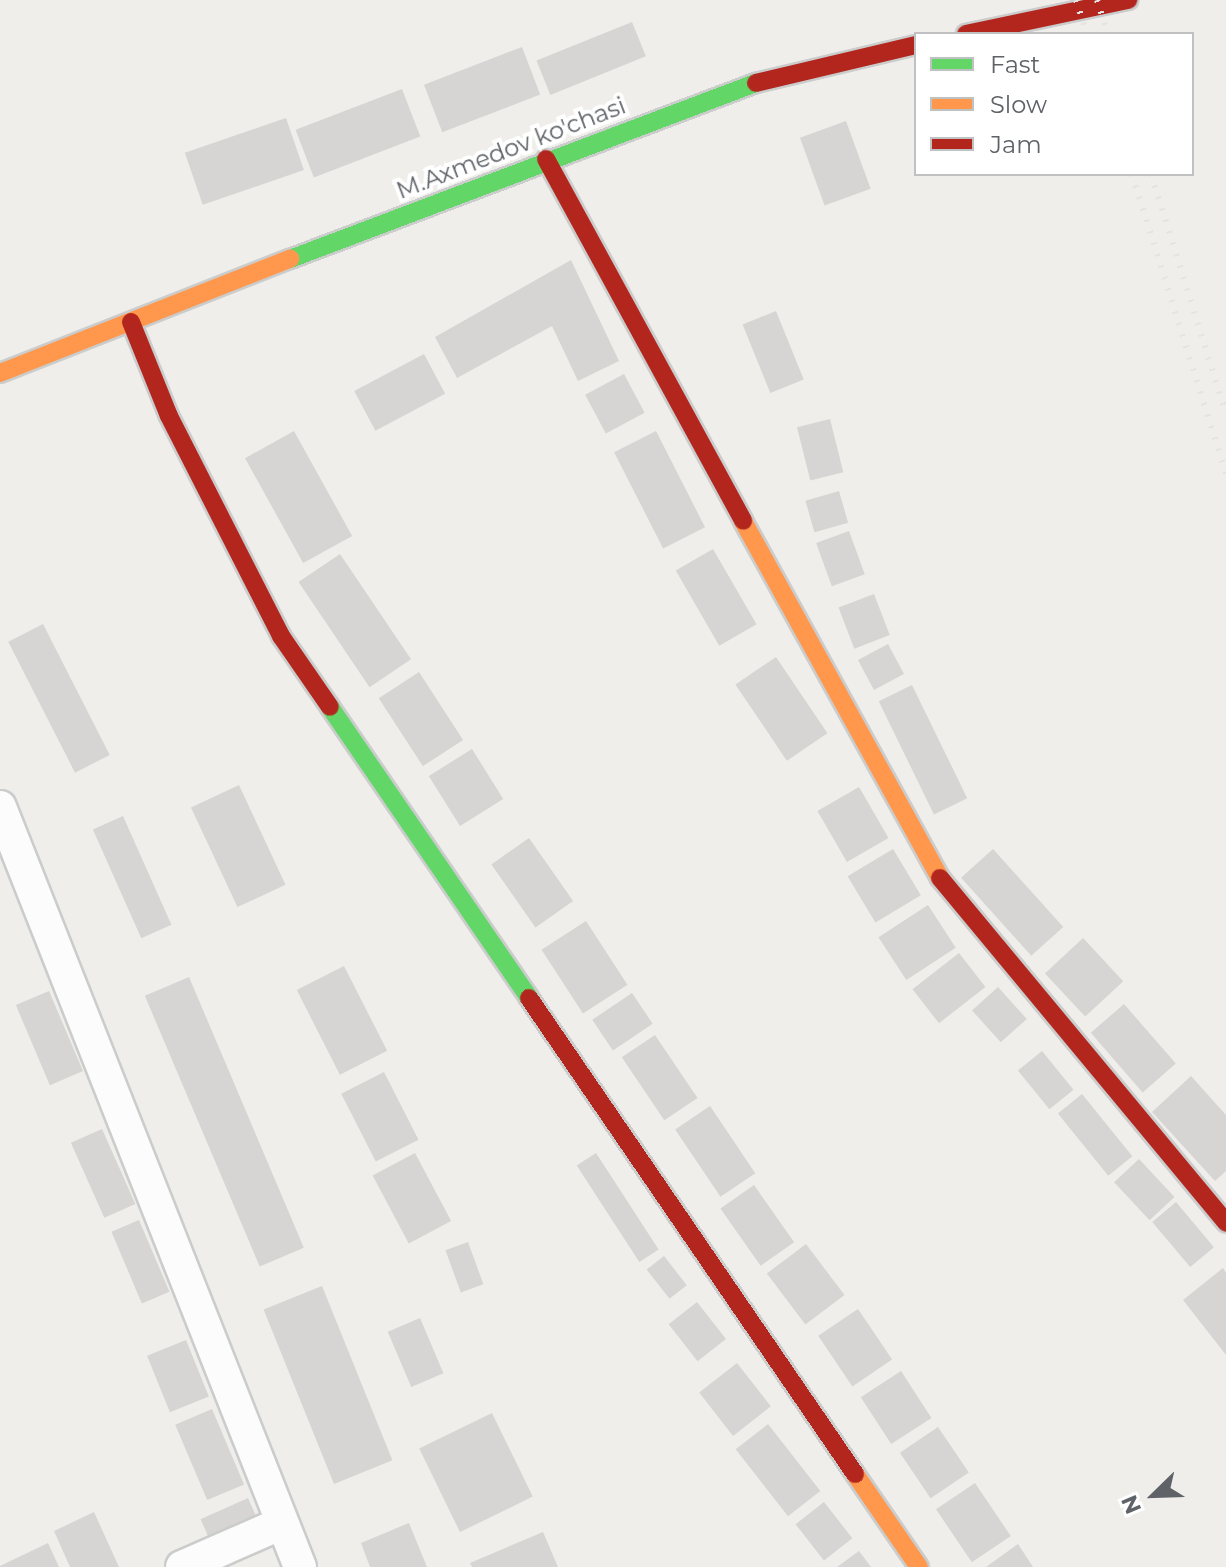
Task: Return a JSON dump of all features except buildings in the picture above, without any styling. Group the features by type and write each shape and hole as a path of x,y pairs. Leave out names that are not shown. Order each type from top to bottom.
{"street":[{"path":"976,32 1128,0"},
{"name":"M.Axmedov ko'chasi","path":"0,373 546,159 767,79 914,45"},
{"path":"546,159 931,867 1226,1223"},
{"path":"131,322 169,416 281,636 919,1567"},
{"path":"0,807 300,1567"},
{"path":"182,1567 282,1523"}],"railway":[{"path":"1076,0 1086,32"},
{"path":"1097,0 1107,32"},
{"path":"1133,176 1226,474"},
{"path":"1152,176 1226,414"}],"traffic: fast":[{"path":"290,259 756,83"},
{"path":"330,707 529,998"}],"traffic: slow":[{"path":"0,373 290,259"},
{"path":"743,521 940,878"},
{"path":"855,1474 919,1567"}],"traffic: jam":[{"path":"976,32 1128,0"},
{"path":"756,83 914,45"},
{"path":"546,159 743,521"},
{"path":"131,322 169,416 281,636 330,707"},
{"path":"940,878 1226,1223"},
{"path":"529,998 855,1474"}]}
